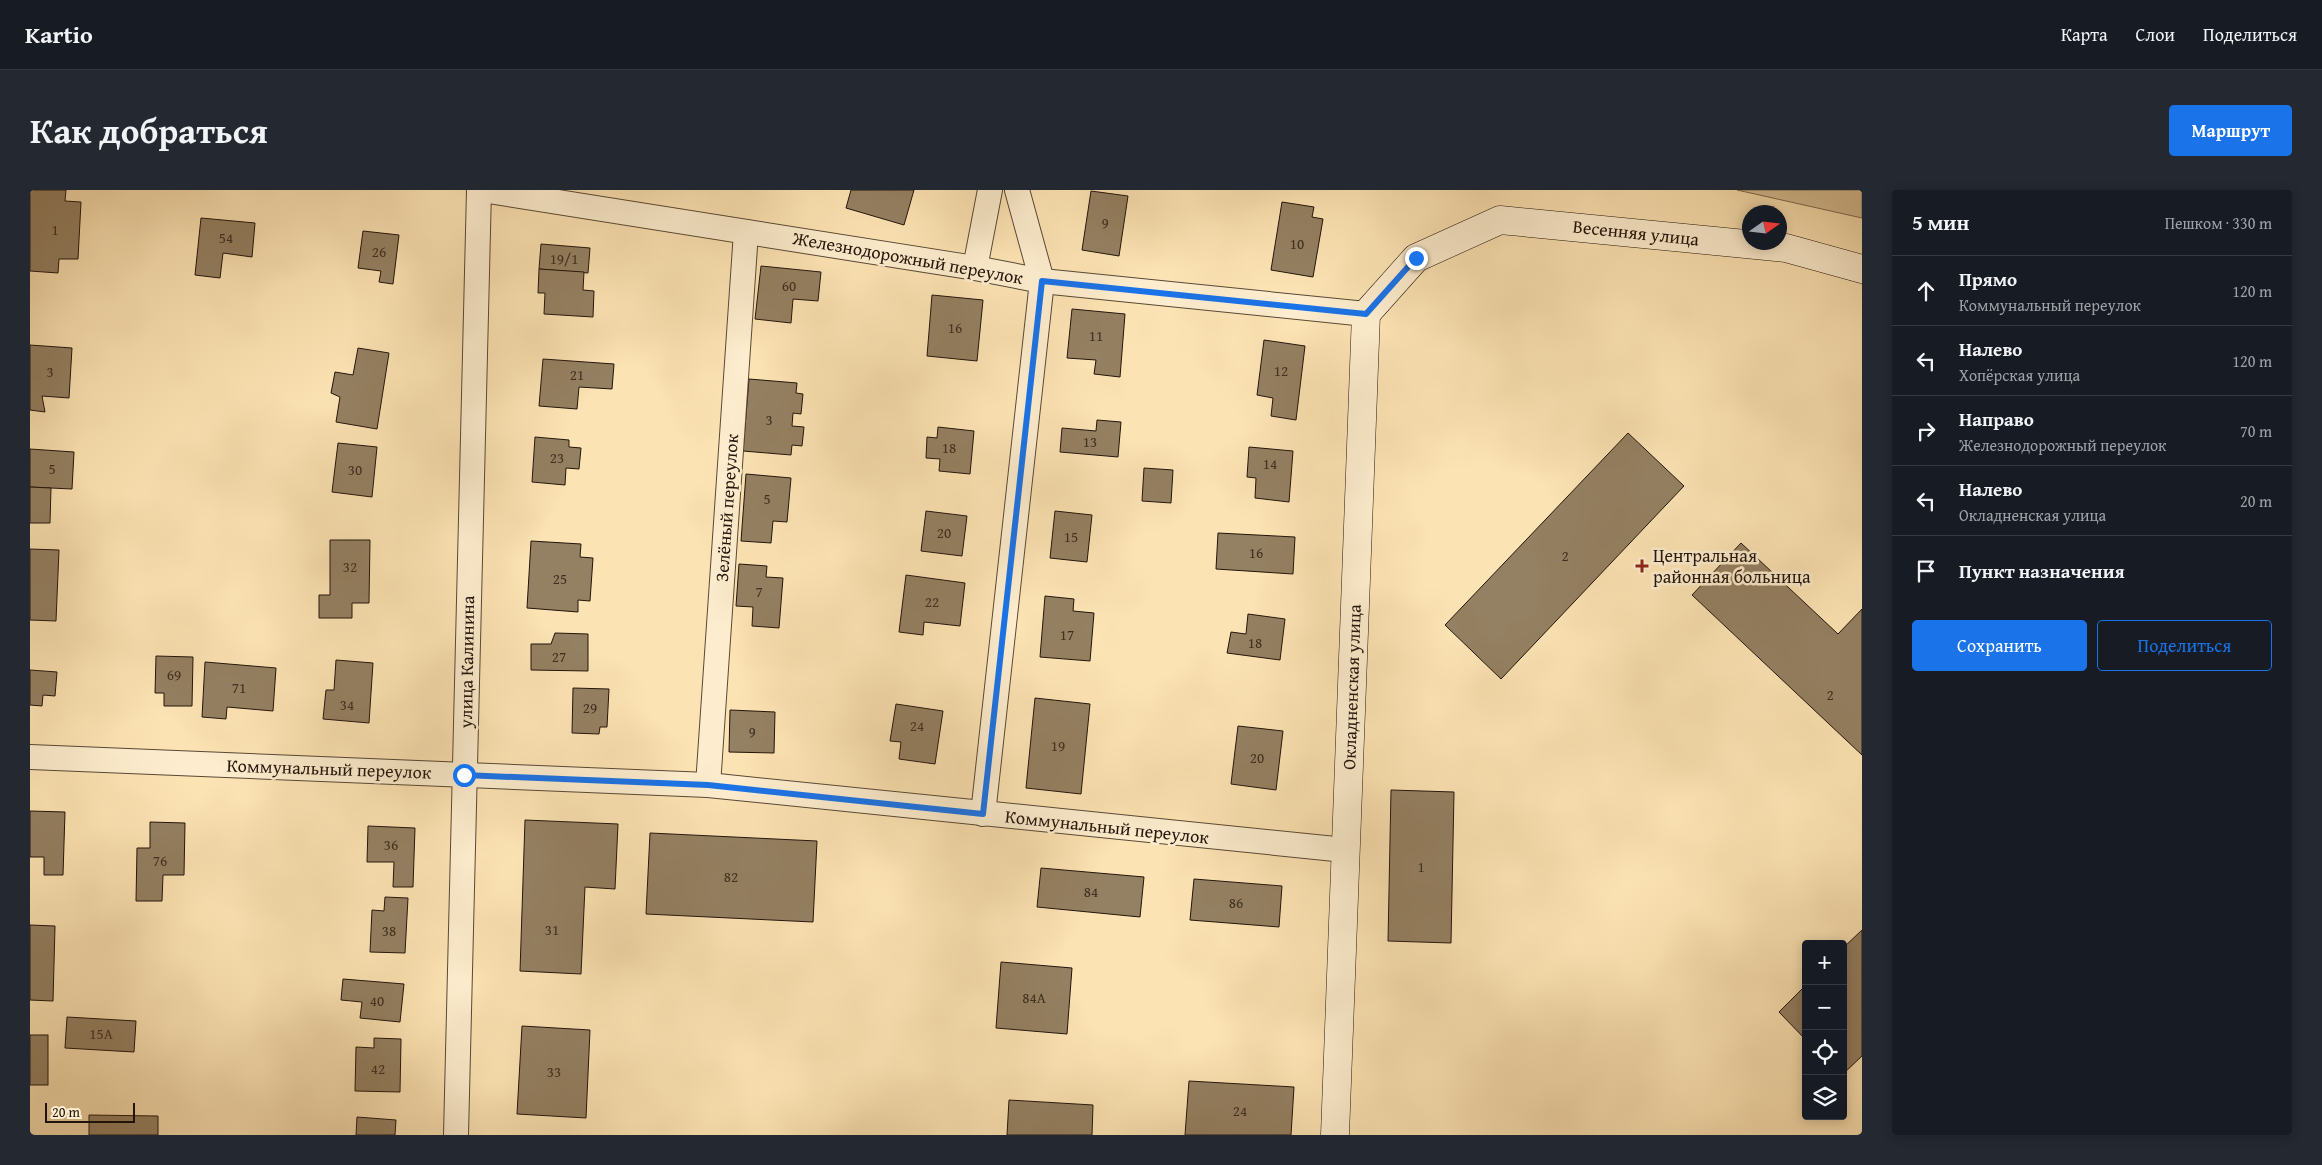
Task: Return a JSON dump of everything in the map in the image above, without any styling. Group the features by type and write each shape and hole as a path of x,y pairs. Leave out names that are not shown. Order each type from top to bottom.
{"main road":[{"name":"Весенняя улица","path":"1366,314 1416,258 1500,220 1786,248 1862,269"},
{"name":"Окладненская улица","path":"1335,1135 1366,314"}],"street":[{"name":"Железнодорожный переулок","path":"481,190 975,268 1042,281 1366,314"},
{"name":"улица Калинина","path":"456,1135 464,775 481,190"},
{"path":"975,268 990,190"},
{"path":"983,814 1042,281 1017,190"},
{"name":"Зелёный переулок","path":"708,785 746,232"},
{"name":"Коммунальный переулок","path":"30,757 708,785 1346,850"}],"shaded area":[{"path":"1737,190 1862,190 1862,218"}],"building":[{"path":"30,190 66,190 65,201 81,202 78,259 59,259 58,273 30,271"},
{"path":"851,190 914,190 904,225 846,208"},
{"path":"1091,191 1128,196 1119,256 1082,250"},
{"path":"1282,202 1314,207 1312,217 1323,219 1313,277 1271,270"},
{"path":"201,218 255,223 252,257 223,253 220,278 195,275"},
{"path":"363,231 399,235 393,284 379,282 381,271 358,268"},
{"path":"541,244 590,248 588,273 539,269"},
{"path":"761,266 821,272 818,301 793,299 791,323 755,319"},
{"path":"539,269 584,272 583,290 594,291 593,317 544,314 545,293 538,293"},
{"path":"932,295 983,300 977,361 927,356"},
{"path":"1072,309 1125,314 1120,377 1094,374 1096,360 1067,358"},
{"path":"1264,340 1305,346 1296,420 1271,416 1273,398 1257,395"},
{"path":"30,345 72,348 69,398 42,396 45,412 30,410"},
{"path":"358,348 389,353 377,429 336,422 340,397 331,393 335,372 353,375"},
{"path":"543,359 614,364 612,389 579,387 577,409 539,406"},
{"path":"749,379 797,383 796,393 803,394 801,414 793,413 792,426 804,427 802,446 792,445 791,455 743,451"},
{"path":"1097,420 1121,422 1118,457 1060,452 1062,428 1096,431"},
{"path":"938,427 974,431 970,474 939,471 940,459 926,458 927,437 937,438"},
{"path":"1628,433 1684,486 1501,679 1445,625"},
{"path":"535,437 569,440 569,447 581,448 579,469 566,468 565,485 532,482"},
{"path":"338,443 377,447 372,497 332,492"},
{"path":"1249,447 1293,451 1289,502 1255,498 1256,478 1247,477"},
{"path":"30,449 74,452 72,489 30,487"},
{"path":"1144,468 1173,470 1171,503 1142,501"},
{"path":"746,474 791,478 787,522 773,521 771,543 741,541"},
{"path":"30,487 51,488 50,523 30,523"},
{"path":"926,511 967,516 962,556 921,551"},
{"path":"1055,511 1092,515 1087,562 1050,558"},
{"path":"1218,533 1295,537 1293,574 1216,569"},
{"path":"330,540 370,540 369,603 352,603 352,618 319,618 319,595 330,595"},
{"path":"531,541 581,544 580,557 593,558 590,601 578,600 578,612 527,608"},
{"path":"1741,543 1838,634 1862,609 1862,755 1692,595"},
{"path":"30,549 59,550 56,621 30,620"},
{"path":"739,564 767,566 766,577 783,578 779,628 752,626 753,607 736,606"},
{"path":"906,575 965,583 960,626 924,622 923,635 899,632"},
{"path":"1045,596 1074,599 1073,611 1094,613 1090,661 1040,657"},
{"path":"1248,614 1285,619 1280,660 1227,653 1231,632 1246,634"},
{"path":"555,633 588,634 588,671 531,670 531,644 551,644"},
{"path":"156,656 193,657 192,706 164,706 164,693 155,693"},
{"path":"336,660 373,663 369,723 323,719 326,690 334,690"},
{"path":"205,662 276,668 273,711 227,707 226,719 202,717"},
{"path":"30,670 57,672 55,696 43,695 42,706 30,705"},
{"path":"573,688 609,689 607,727 600,727 599,734 572,733"},
{"path":"1035,698 1090,704 1081,794 1026,788"},
{"path":"896,704 943,711 935,764 899,759 901,742 890,741"},
{"path":"730,710 775,712 774,753 729,752"},
{"path":"1238,726 1283,731 1276,790 1231,784"},
{"path":"1391,790 1454,792 1451,943 1388,941"},
{"path":"30,811 65,812 63,875 44,875 44,857 30,857"},
{"path":"525,820 618,824 615,889 585,887 581,974 520,971"},
{"path":"150,822 185,823 184,875 163,875 162,901 136,901 137,848 150,848"},
{"path":"368,826 415,828 413,887 393,887 394,862 367,862"},
{"path":"650,833 817,841 813,922 646,914"},
{"path":"1041,868 1144,877 1140,917 1037,907"},
{"path":"1194,879 1282,886 1279,927 1190,920"},
{"path":"385,897 408,898 405,953 370,952 372,910 384,911"},
{"path":"30,925 55,926 53,1001 30,1000"},
{"path":"1862,930 1862,1056 1847,1070 1847,985 1847,944"},
{"path":"1001,962 1072,968 1067,1034 996,1028"},
{"path":"343,979 404,984 400,1022 360,1018 362,1002 341,1000"},
{"path":"1802,989 1802,1036 1779,1012"},
{"path":"67,1017 136,1021 134,1052 65,1048"},
{"path":"522,1026 590,1030 586,1118 517,1114"},
{"path":"30,1035 48,1035 48,1085 30,1085"},
{"path":"374,1038 401,1039 400,1092 355,1091 356,1047 374,1048"},
{"path":"1189,1081 1294,1087 1291,1135 1185,1135"},
{"path":"1009,1100 1093,1105 1092,1135 1007,1135"},
{"path":"89,1115 158,1116 158,1135 89,1135"},
{"path":"357,1117 396,1120 395,1135 356,1135"}],"place":[{"name":"Центральная районная больница","path":"1642,566"}],"route":[{"path":"464,775 708,785 983,814 1042,281 1366,314 1416,258"}]}
